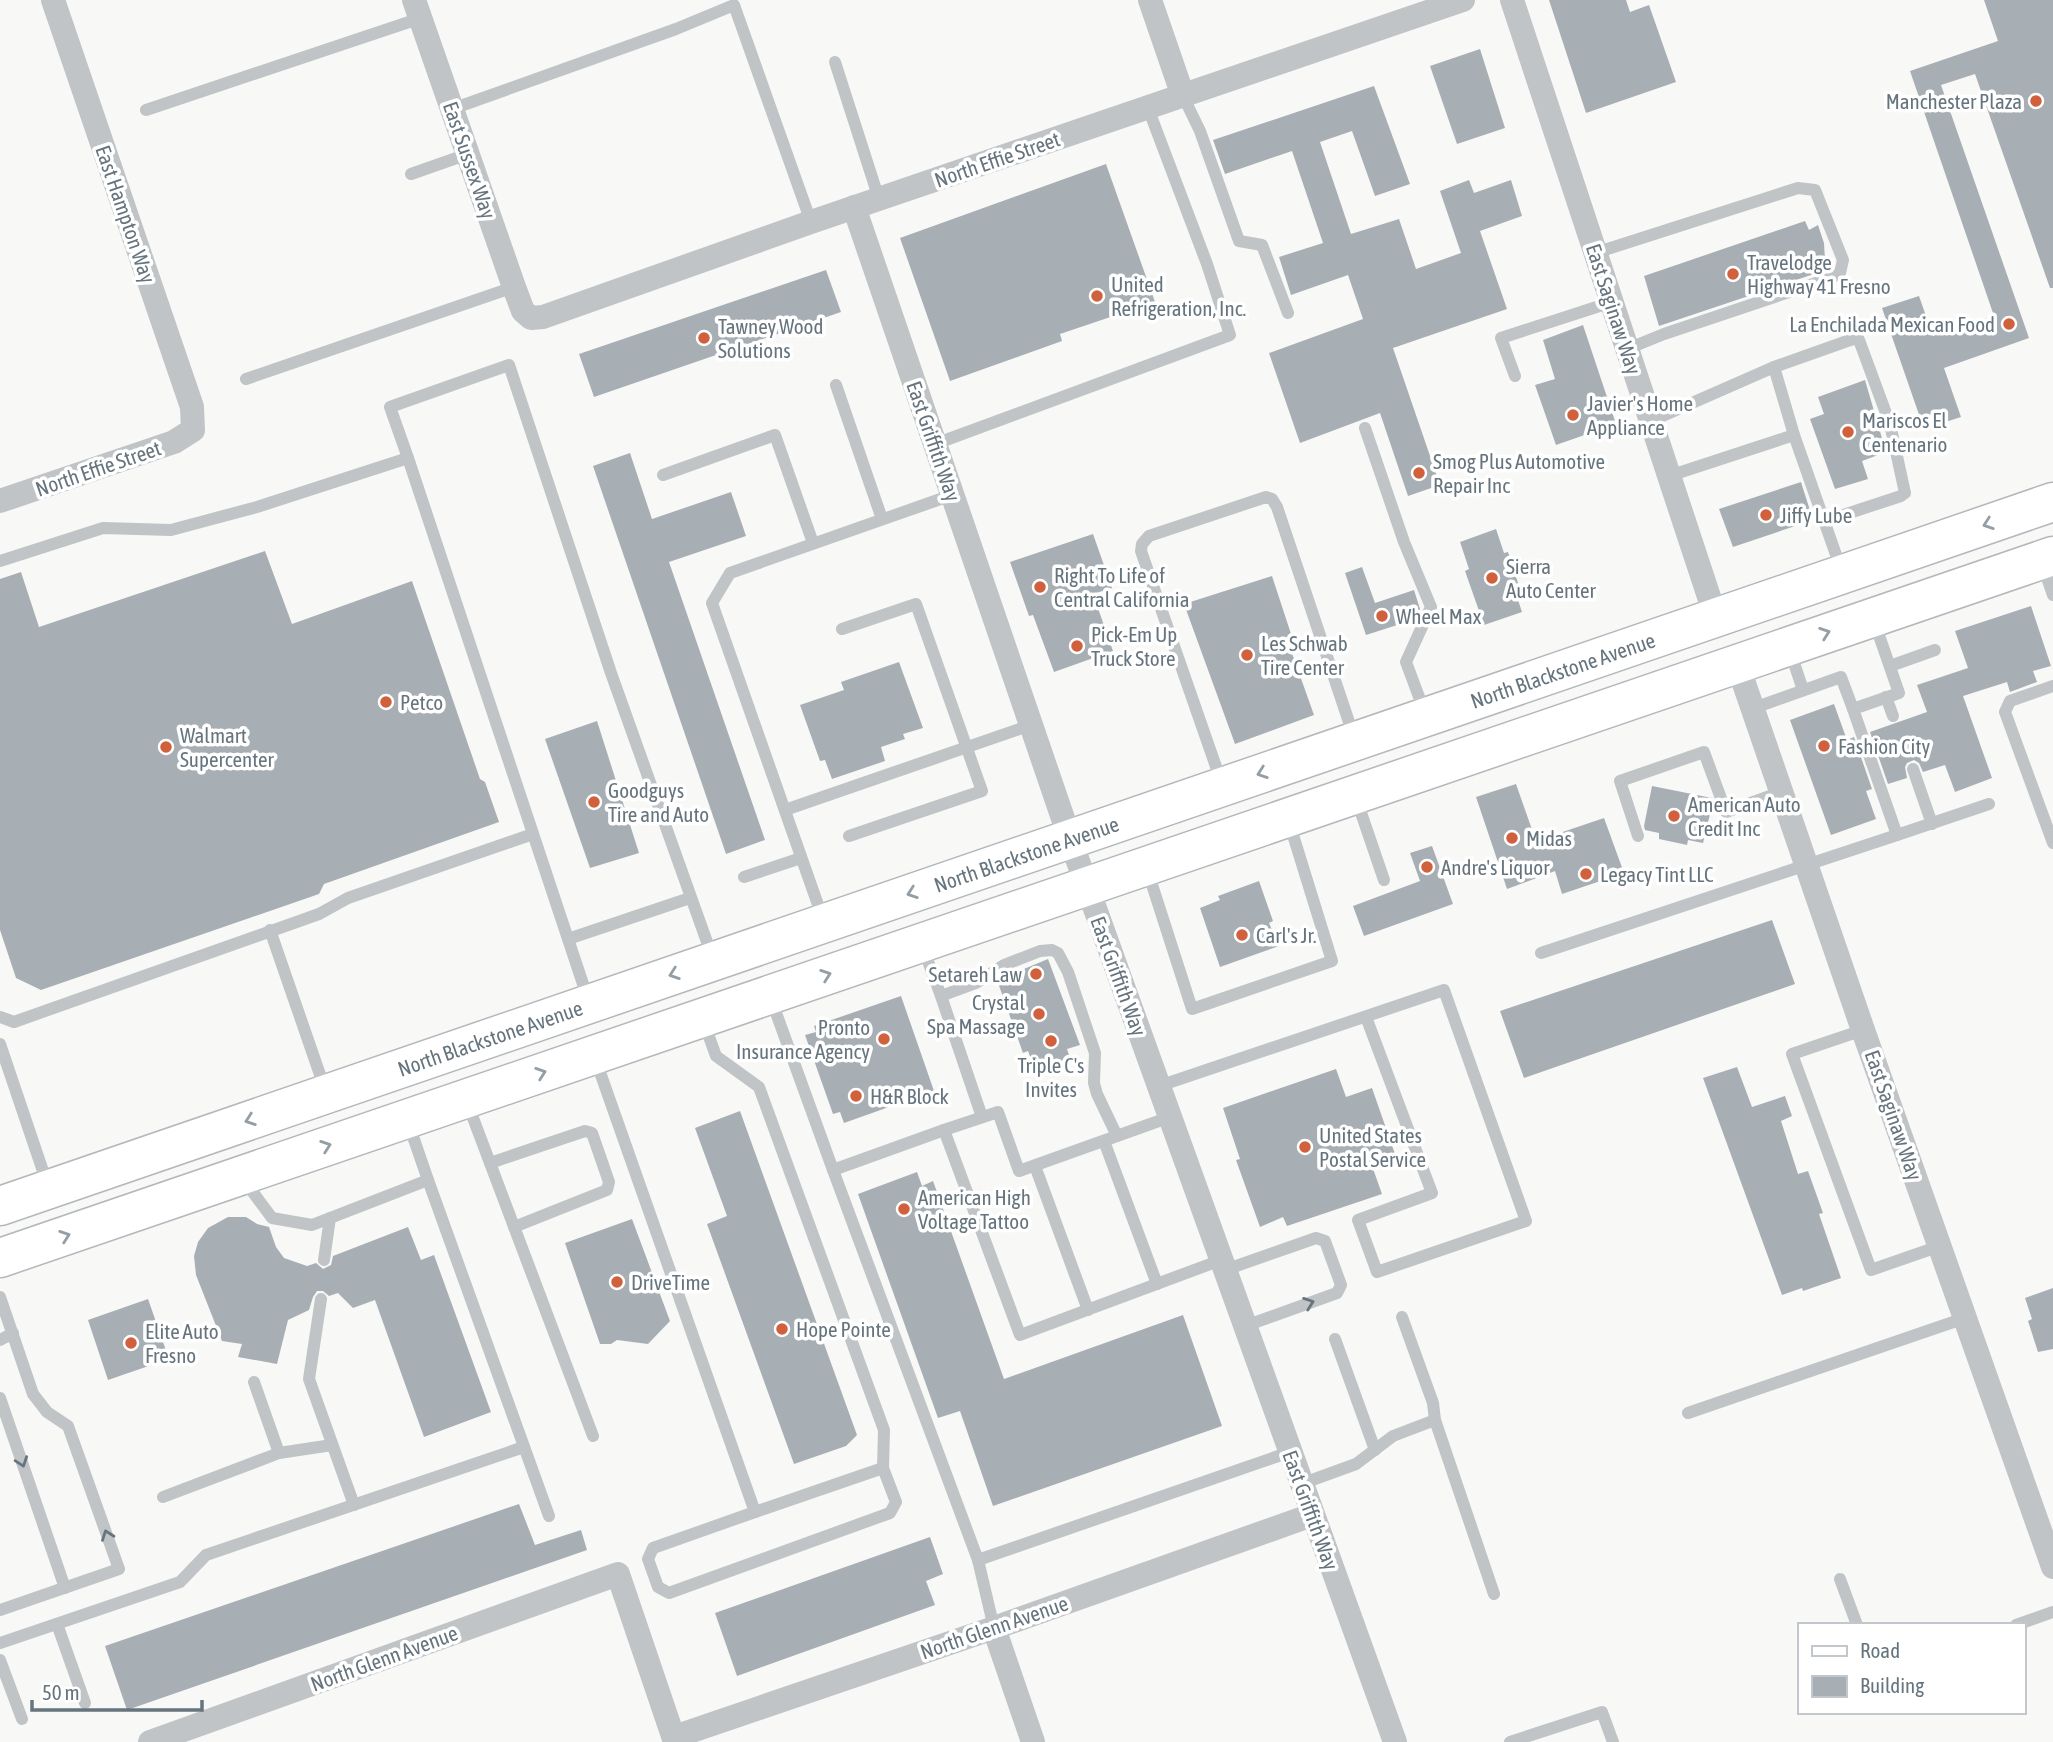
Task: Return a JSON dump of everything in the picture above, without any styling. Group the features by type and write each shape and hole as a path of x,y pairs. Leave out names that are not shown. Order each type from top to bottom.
{"main road":[{"name":"North Blackstone Avenue","path":"0,1206 2053,502"},
{"path":"0,1258 1873,617 2049,570"},
{"path":"1737,663 1735,648 1741,637 1760,626 1823,605 1835,591 1843,574"},
{"path":"1556,725 1598,688 1707,646 1717,633 1716,618"},
{"path":"157,1205 175,1182 199,1163 307,1126 319,1113 327,1094"}],"street":[{"name":"East Hampton Way","path":"53,0 192,407 193,430"},
{"path":"1150,0 1183,96"},
{"name":"North Effie Street","path":"531,317 543,317 854,207 1463,0"},
{"name":"East Saginaw Way","path":"1512,0 1716,618"},
{"name":"East Sussex Way","path":"417,9 514,287 523,311 531,317"},
{"name":"East Griffith Way","path":"854,207 1070,839 1395,1742"},
{"name":"North Effie Street","path":"0,501 174,442 193,430"},
{"name":"East Saginaw Way","path":"1737,663 1863,1030 2053,1567"},
{"name":"North Glenn Avenue","path":"150,1742 618,1574 675,1739 1312,1515"},
{"path":"994,1628 1033,1742"}],"lane":[{"path":"452,108 676,29 734,5 811,222"},
{"path":"146,110 417,9"},
{"path":"835,62 879,199"},
{"path":"1183,96 1200,131 1239,242 1262,245 1288,313"},
{"path":"935,444 1230,335 1207,264 1148,108"},
{"path":"411,174 468,154"},
{"path":"1595,253 1798,188 1815,190 1843,260 1840,273 1831,278 1627,349"},
{"path":"246,379 514,287"},
{"path":"1515,376 1501,338 1612,302"},
{"path":"1651,421 1774,367 1853,339 1858,340 1863,346 1890,424 1905,493 1825,521"},
{"path":"589,1003 390,407 509,365 607,660 714,961"},
{"path":"1774,367 1794,435 1843,574"},
{"path":"836,385 882,519"},
{"path":"1365,428 1404,542 1431,607 1406,662 1426,717"},
{"path":"663,475 775,435 813,543"},
{"path":"1670,476 1794,435"},
{"path":"0,561 103,528 170,530 257,507 408,458"},
{"path":"824,923 712,603 730,572 952,495"},
{"path":"1223,786 1141,551 1142,544 1149,536 1266,498 1272,499 1277,507 1356,741"},
{"path":"842,629 916,604 982,790 849,836"},
{"path":"1853,709 1899,693 1873,617"},
{"path":"1788,646 1803,690"},
{"path":"1890,666 1934,650"},
{"path":"1754,708 1841,677 1897,835"},
{"path":"2053,686 2010,701 2005,712 2053,843"},
{"path":"1886,697 1893,716"},
{"path":"785,810 1031,725"},
{"path":"1638,836 1620,781 1704,752 1726,812 1781,792"},
{"path":"1913,769 1932,824"},
{"path":"1354,794 1384,880"},
{"path":"1541,953 1989,804"},
{"path":"1146,865 1192,1009 1332,961 1288,817"},
{"path":"0,1017 14,1022 319,914 348,898 533,834"},
{"path":"744,877 801,858"},
{"path":"568,939 690,898"},
{"path":"270,930 327,1094"},
{"path":"921,943 982,1117"},
{"path":"941,996 976,983 1004,965 1040,951 1052,950 1058,953 1068,972 1095,1053 1094,1083 1097,1094 1117,1136"},
{"path":"1159,1086 1444,990 1526,1221 1377,1272 1358,1220 1432,1193 1366,1017"},
{"path":"770,995 978,1560 994,1628"},
{"path":"702,1018 716,1056 759,1087 884,1430 883,1468 895,1502 890,1513 669,1593 658,1587 648,1559 653,1548 883,1468"},
{"path":"1863,1030 1792,1054 1871,1270 1940,1246"},
{"path":"0,1044 49,1189"},
{"path":"594,1055 755,1512"},
{"path":"465,1099 593,1436"},
{"path":"833,1170 998,1112 1019,1171 1170,1117"},
{"path":"407,1119 549,1516"},
{"path":"490,1163 585,1130 592,1133 609,1182 607,1190 514,1227"},
{"path":"944,1130 1020,1335 1157,1284 1316,1238 1325,1241 1341,1285 1337,1293 1245,1326"},
{"path":"1104,1141 1157,1284"},
{"path":"1035,1166 1088,1310"},
{"path":"240,1176 272,1218 312,1225 428,1180"},
{"path":"324,1259 330,1218"},
{"path":"0,1297 33,1394 47,1412 68,1426 119,1569 0,1610"},
{"path":"321,1299 309,1380 354,1505"},
{"path":"1402,1317 1433,1403 1435,1420 1494,1594"},
{"path":"1688,1413 1965,1318"},
{"path":"0,1339 13,1333"},
{"path":"1335,1339 1375,1450"},
{"path":"254,1382 279,1453"},
{"path":"0,1398 65,1588"},
{"path":"1301,1484 1356,1464 1393,1436 1435,1420"},
{"path":"163,1497 279,1453 332,1445"},
{"path":"0,1643 180,1582 206,1555 524,1447"},
{"path":"978,1560 1290,1452"},
{"path":"1840,1578 1856,1623"},
{"path":"2023,1623 2053,1612"},
{"path":"57,1624 85,1703"},
{"path":"0,1660 22,1719"},
{"path":"1510,1742 1602,1712 1613,1742"}],"building":[{"path":"1549,0 1626,0 1630,12 1649,5 1676,82 1586,113"},
{"path":"1984,0 2053,0 2053,288 2050,288 1975,74 1941,85 2029,338 1944,368 1961,417 1924,429 1882,308 1919,296 1933,336 1994,316 1910,71 1998,41"},
{"path":"1480,49 1505,128 1457,144 1430,66"},
{"path":"1374,86 1410,184 1375,196 1352,131 1320,142 1351,234 1399,219 1416,269 1461,253 1440,191 1469,180 1474,193 1511,180 1522,216 1480,231 1507,309 1393,348 1440,485 1408,496 1380,413 1300,443 1269,353 1363,319 1348,275 1291,295 1279,257 1323,243 1292,151 1225,174 1213,140"},
{"path":"1106,164 1155,302 1060,334 1062,341 950,381 900,238"},
{"name":"Travelodge Highway 41 Fresno","path":"1805,221 1809,230 1818,225 1824,243 1823,271 1659,326 1644,276"},
{"path":"826,270 841,312 594,397 579,354"},
{"path":"1583,325 1616,424 1556,445 1535,385 1555,379 1543,340"},
{"path":"1865,380 1886,452 1862,461 1868,479 1835,489 1810,419 1824,414 1818,397"},
{"path":"630,453 652,519 731,492 746,536 669,562 765,840 726,854 593,466"},
{"path":"1801,482 1813,520 1733,547 1719,509"},
{"path":"1496,529 1504,553 1508,552 1518,583 1513,585 1522,612 1484,625 1465,571 1469,569 1460,542"},
{"path":"1093,534 1112,588 1093,594 1113,651 1054,672 1033,615 1029,616 1010,562"},
{"name":"Walmart Supercenter","path":"265,551 292,624 412,581 480,779 485,782 499,822 324,884 319,894 41,990 16,978 0,930 0,579 21,572 39,627"},
{"path":"1362,567 1375,603 1414,590 1420,609 1416,619 1366,635 1345,573"},
{"name":"Les Schwab Tire Center","path":"1272,576 1293,640 1288,642 1314,715 1235,744 1184,604"},
{"path":"2031,606 2051,666 2033,671 2037,682 2010,692 2007,682 1963,696 1992,778 1955,792 1945,765 1923,772 1919,763 1914,760 1905,767 1907,778 1888,784 1870,732 1927,712 1917,685 1968,668 1955,631"},
{"path":"899,662 923,728 903,734 905,739 881,747 885,761 832,779 825,760 820,761 800,705 844,690 841,682"},
{"path":"1834,704 1847,740 1854,737 1872,789 1866,791 1876,819 1831,835 1790,720"},
{"path":"597,721 639,853 590,868 545,739"},
{"path":"1516,784 1536,841 1604,818 1624,873 1562,894 1555,871 1507,889 1476,797"},
{"path":"1652,786 1712,798 1703,843 1688,840 1687,845 1659,839 1659,833 1645,830"},
{"path":"1432,846 1453,904 1364,936 1353,906 1420,881 1410,853"},
{"name":"Carl's Jr.","path":"1259,881 1273,921 1269,923 1279,946 1220,967 1200,908 1220,900 1218,896"},
{"path":"1772,920 1795,984 1524,1078 1500,1011"},
{"path":"1048,959 1080,1045 1067,1049 1070,1058 1042,1068 1039,1060 1032,1062 1028,1051 1023,1053 997,980"},
{"path":"901,996 934,1091 844,1123 840,1112 833,1114 805,1035 816,1032 814,1026"},
{"path":"1737,1067 1752,1107 1785,1096 1792,1116 1781,1121 1798,1174 1808,1171 1823,1213 1819,1214 1841,1278 1782,1295 1703,1078"},
{"path":"1336,1069 1346,1097 1372,1088 1395,1154 1371,1163 1382,1194 1287,1226 1283,1217 1260,1227 1236,1160 1240,1159 1223,1108"},
{"name":"Hope Pointe","path":"740,1111 857,1435 846,1446 794,1464 707,1224 727,1216 695,1128"},
{"path":"917,1172 922,1186 933,1181 1004,1379 1183,1315 1222,1426 993,1506 960,1411 938,1418 858,1194"},
{"path":"228,1217 246,1217 269,1227 276,1247 284,1258 307,1266 316,1263 323,1269 331,1265 333,1256 408,1227 421,1260 434,1255 491,1412 424,1437 375,1300 353,1308 338,1293 329,1296 323,1291 317,1291 309,1310 288,1320 277,1364 238,1357 242,1344 222,1341 196,1275 194,1256 198,1242 208,1228"},
{"name":"DriveTime","path":"632,1219 670,1321 648,1344 617,1340 611,1344 600,1344 565,1243"},
{"path":"2053,1288 2053,1349 2038,1352 2028,1321 2032,1319 2025,1298"},
{"path":"148,1299 169,1359 108,1380 88,1320"},
{"path":"519,1504 535,1545 581,1530 587,1550 127,1710 105,1646"},
{"path":"930,1537 943,1574 926,1581 935,1605 737,1676 715,1613"}],"place":[{"name":"Manchester Plaza","path":"2036,101"},
{"name":"Travelodge Highway 41 Fresno","path":"1733,274"},
{"name":"United Refrigeration, Inc.","path":"1097,296"},
{"name":"La Enchilada Mexican Food","path":"2009,324"},
{"name":"Tawney Wood Solutions","path":"704,338"},
{"name":"Javier's Home Appliance","path":"1573,415"},
{"name":"Mariscos El Centenario","path":"1848,432"},
{"name":"Smog Plus Automotive Repair Inc","path":"1419,473"},
{"name":"Jiffy Lube","path":"1766,515"},
{"name":"Sierra Auto Center","path":"1492,578"},
{"name":"Right To Life of Central California","path":"1040,587"},
{"name":"Wheel Max","path":"1382,616"},
{"name":"Pick-Em Up Truck Store","path":"1077,646"},
{"name":"Les Schwab Tire Center","path":"1247,655"},
{"name":"Petco","path":"386,702"},
{"name":"Fashion City","path":"1824,746"},
{"name":"Walmart Supercenter","path":"166,747"},
{"name":"Goodguys Tire and Auto","path":"594,802"},
{"name":"American Auto Credit Inc","path":"1674,816"},
{"name":"Midas","path":"1512,838"},
{"name":"Andre's Liquor","path":"1427,867"},
{"name":"Legacy Tint LLC","path":"1586,874"},
{"name":"Carl's Jr.","path":"1242,935"},
{"name":"Setareh Law","path":"1036,974"},
{"name":"Crystal Spa Massage","path":"1039,1014"},
{"name":"Pronto Insurance Agency","path":"884,1039"},
{"name":"Triple C's Invites","path":"1051,1041"},
{"name":"H&R Block","path":"856,1096"},
{"name":"United States Postal Service","path":"1305,1147"},
{"name":"American High Voltage Tattoo","path":"904,1209"},
{"name":"DriveTime","path":"617,1282"},
{"name":"Hope Pointe","path":"782,1329"},
{"name":"Elite Auto Fresno","path":"131,1343"}]}
